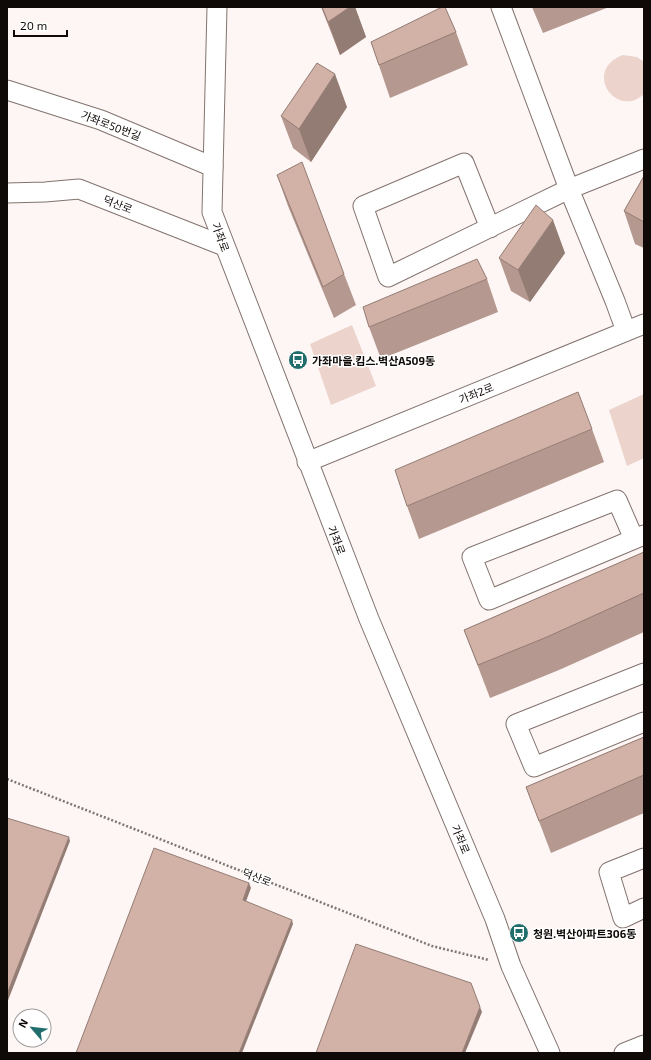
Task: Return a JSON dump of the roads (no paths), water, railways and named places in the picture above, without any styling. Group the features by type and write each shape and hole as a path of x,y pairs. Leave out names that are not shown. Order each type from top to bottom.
{"street":[{"name":"가좌로","path":"217,7 212,212 368,620 495,919 511,966 550,1053"},
{"path":"501,7 569,189 615,300 626,332"},
{"name":"가좌로50번길","path":"7,90 101,120 213,167"},
{"path":"490,228 464,163 363,206 388,277 490,228 569,189 644,159"},
{"name":"덕산로","path":"7,192 45,192 79,189 224,246"},
{"name":"가좌2로","path":"307,462 644,324"},
{"path":"616,500 639,537 489,600 472,557 616,500"},
{"path":"644,673 516,724 534,767 644,722"},
{"path":"644,858 609,872 623,918 644,908"},
{"path":"624,1053 644,1045"}],"place":[{"name":"가좌마을.킴스.벽산A509동","path":"298,360"},
{"name":"청원.벽산아파트306동","path":"519,933"}]}
